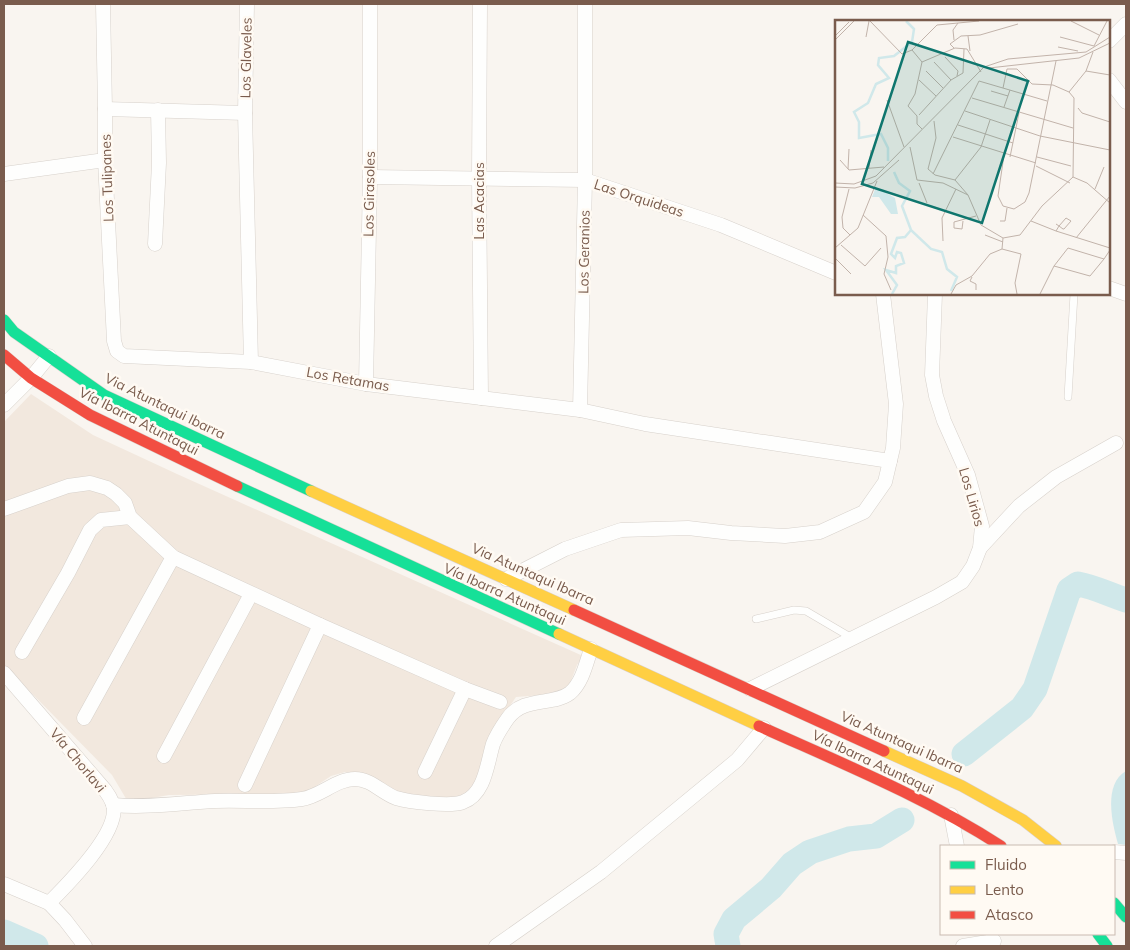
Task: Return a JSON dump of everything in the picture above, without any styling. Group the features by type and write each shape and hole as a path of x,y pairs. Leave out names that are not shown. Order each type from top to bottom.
{"highway":[{"name":"Via Atuntaqui Ibarra","path":"4,320 14,332 104,395 301,488 506,578 962,786 1023,820 1055,845"},
{"name":"Vía Ibarra Atuntaqui","path":"4,355 31,378 90,415 288,512 894,786 951,816 999,845"},
{"path":"1115,904 1126,917"},
{"path":"1099,935 1107,946"}],"street":[{"name":"Los Tulipanes","path":"103,4 106,109 104,160 116,351"},
{"name":"Los Glaveles","path":"247,4 245,113 251,362"},
{"name":"Los Girasoles","path":"366,384 370,177 370,4"},
{"name":"Las Acacias","path":"480,4 481,398"},
{"name":"Los Geranios","path":"580,410 585,180 585,4"},
{"path":"1110,40 1126,24"},
{"path":"1110,81 1126,102"},
{"path":"106,109 245,113"},
{"path":"155,244 159,163 158,110"},
{"path":"4,174 104,160"},
{"name":"Las Orquideas","path":"370,177 585,180 721,225 835,273"},
{"path":"1110,288 1126,294"},
{"path":"506,578 565,548 621,530 688,528 785,536 820,532 864,512 884,482 893,448 896,404 884,295"},
{"name":"Los Lirios","path":"750,689 936,597 962,582 973,566 980,548 982,526 968,475 944,422 936,396 932,375 935,295"},
{"name":"Los Retamas","path":"116,351 124,356 251,362 366,384 580,410 645,424 890,461"},
{"path":"4,405 31,378 49,356"},
{"path":"980,548 1019,506 1056,477 1116,443"},
{"path":"4,509 68,486 90,483 107,488 125,502 130,517 173,558 465,689 500,702"},
{"path":"22,652 68,573 90,530 101,520 130,517"},
{"path":"84,718 173,558"},
{"path":"164,756 251,594"},
{"path":"245,785 320,625"},
{"path":"113,805 167,805 304,799 342,781 355,779 366,781 395,798 425,804 461,804 470,799 478,790 487,768 494,742 509,716 529,703 569,694 578,683 591,649"},
{"name":"Vía Chorlavi","path":"4,673 105,790 113,805 112,816 106,834 77,875 49,903"},
{"path":"425,772 465,689"},
{"path":"496,946 608,866 737,760 764,728"},
{"path":"951,816 956,845"},
{"path":"4,884 49,903 85,946"},
{"path":"963,946 994,940"}],"lane":[{"path":"1068,397 1074,295"},
{"path":"756,619 794,610 806,611 853,638"}],"shaded area":[{"path":"31,394 93,435 583,656 577,665 569,686 555,694 516,697 503,716 473,791 461,798 426,798 397,793 360,775 345,772 331,776 304,794 169,795 128,802 112,775 4,665 4,422"}],"water":[{"path":"1126,771 1126,845 1118,844 1113,826 1111,804 1114,785"}],"waterway":[{"path":"964,754 1022,708 1035,689 1069,590 1078,584 1126,600"},
{"path":"728,946 726,934 734,919 771,888 792,864 810,852 849,839 876,836 902,820"},
{"path":"4,932 36,946"}],"traffic: fast":[{"path":"4,320 14,332 104,395 311,491"},
{"path":"237,486 559,634"},
{"path":"1115,904 1126,917"},
{"path":"1099,935 1107,946"}],"traffic: slow":[{"path":"311,491 574,610"},
{"path":"559,634 759,726"},
{"path":"884,751 962,786 1023,820 1055,845"}],"traffic: jam":[{"path":"4,355 31,378 90,415 237,486"},
{"path":"574,610 884,751"},
{"path":"759,726 913,796 999,845"}]}
